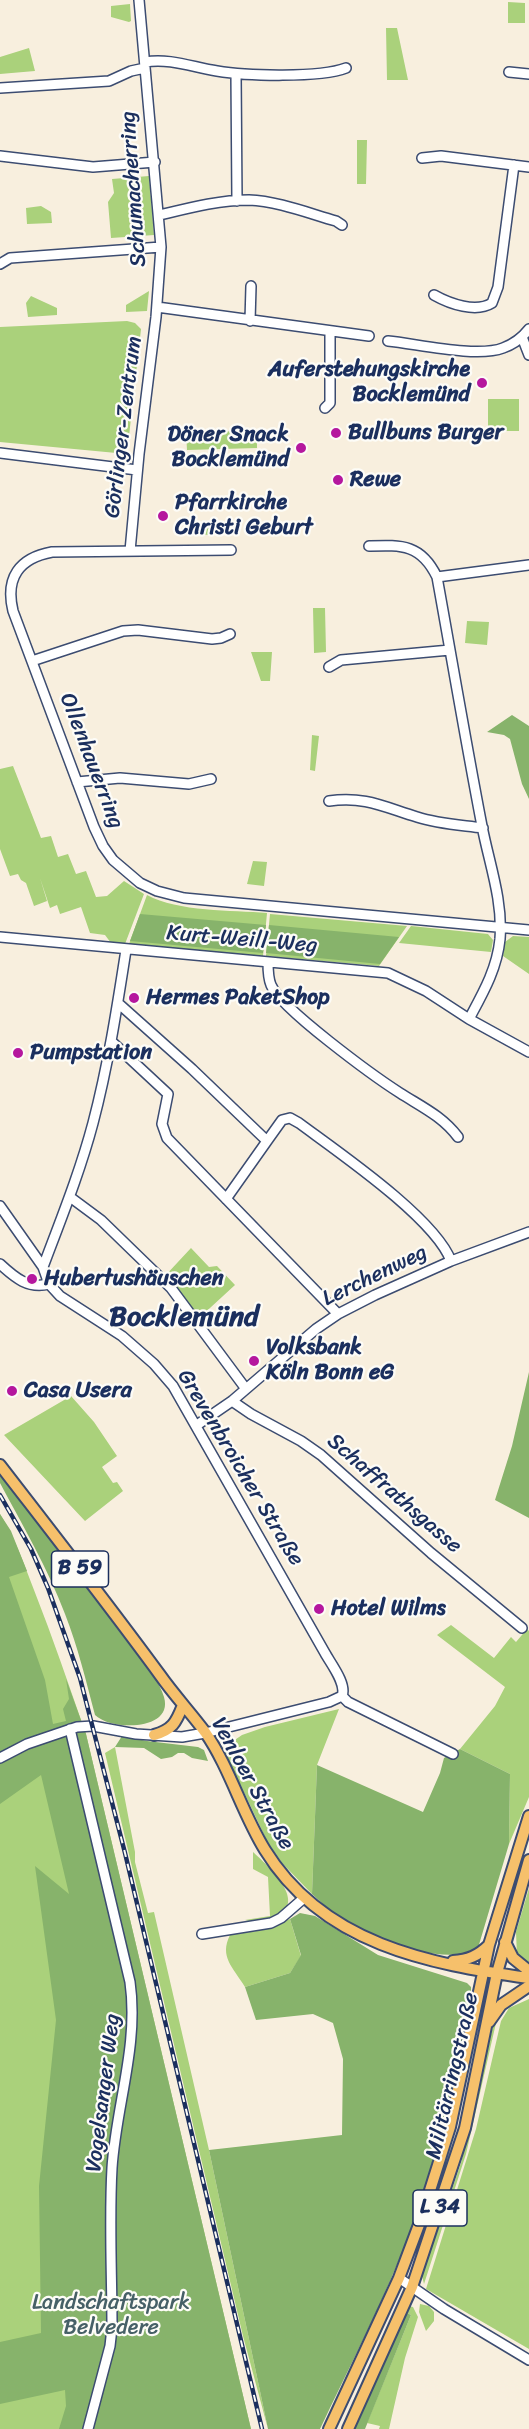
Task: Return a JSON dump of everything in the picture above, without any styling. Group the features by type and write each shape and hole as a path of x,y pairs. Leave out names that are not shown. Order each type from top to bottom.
{"main road":[{"name":"Venloer Straße","path":"0,1465 205,1733 266,1851 283,1875 304,1898 335,1922 393,1950 442,1962 529,1978"},
{"path":"154,1735 174,1726 183,1705"},
{"name":"L 34","path":"483,1970 529,1816"},
{"name":"Militärringstraße","path":"348,2429 412,2287 465,2128 497,1973 529,1860"},
{"path":"505,1942 513,1958 529,1971"},
{"path":"442,1962 466,1960 478,1955 489,1944"},
{"name":"Militärringstraße","path":"329,2429 399,2278 420,2222 450,2127 483,1970"},
{"path":"487,2025 501,2006 529,1986"}],"street":[{"name":"Schumacherring","path":"139,0 160,214 161,247 157,307"},
{"path":"0,88 109,81 145,65 172,61 236,74 322,74 346,68"},
{"path":"508,72 529,74"},
{"path":"236,74 237,201"},
{"path":"0,156 93,167 155,162"},
{"path":"422,158 441,156 529,167"},
{"path":"434,294 456,304 481,307 492,303 498,288 514,165"},
{"path":"160,214 237,201 267,202 336,220 342,225"},
{"path":"0,264 10,258 161,247"},
{"path":"250,321 251,286"},
{"path":"157,307 369,336"},
{"name":"Görlinger-Zentrum","path":"130,551 137,470 157,307"},
{"path":"325,408 330,403 330,332"},
{"path":"388,341 483,352 501,349 526,333 529,356"},
{"path":"0,453 137,470"},
{"path":"369,546 406,546 424,557 437,578 496,887 501,926 494,970 469,1019"},
{"name":"Ollenhauerring","path":"231,550 52,552 33,557 24,563 13,579 10,599 32,661 77,782 104,846 113,860 132,877 157,891 183,898 529,930"},
{"path":"437,578 529,565"},
{"path":"32,661 123,631 138,630 212,639 230,634"},
{"path":"329,667 341,660 450,650"},
{"path":"77,782 120,778 189,784 211,779"},
{"path":"329,801 352,799 368,801 432,821 483,828"},
{"name":"Kurt-Weill-Weg","path":"0,937 388,973 426,991 469,1019 529,1052"},
{"path":"43,1267 70,1197 93,1123 111,1041 126,950"},
{"path":"268,962 271,984 277,995 331,1042 400,1093 437,1115 458,1137"},
{"path":"118,1003 192,1069 267,1141"},
{"path":"111,1041 168,1094 163,1130 167,1138 338,1314"},
{"path":"226,1199 282,1120 290,1118 381,1185 421,1221 445,1248 451,1261"},
{"path":"70,1197 101,1220 171,1288 246,1389"},
{"path":"0,1206 43,1267 49,1284"},
{"name":"Lerchenweg","path":"197,1425 232,1401 316,1329 338,1314 451,1261 529,1232"},
{"name":"Grevenbroicher Straße","path":"0,1264 36,1287 49,1284 60,1296 101,1320 139,1350 173,1386 342,1684 344,1692 342,1696"},
{"name":"Schaffrathsgasse","path":"232,1401 321,1455 431,1553 522,1628"},
{"path":"0,1758 27,1744 70,1729 93,1726 182,1737 329,1702 342,1696 348,1702 453,1754"},
{"name":"Vogelsanger Weg","path":"70,1729 130,1982 133,2005 133,2028 112,2167 112,2328 110,2346 88,2429"},
{"path":"202,1934 271,1923 282,1918 304,1898"},
{"path":"399,2278 444,2309 529,2360"}],"green space":[{"path":"508,2 525,3 525,23 508,23"},
{"path":"130,4 131,21 111,17 111,6"},
{"path":"386,28 397,28 408,80 387,80"},
{"path":"29,48 35,71 0,74 0,57"},
{"path":"357,140 367,140 366,184 357,184"},
{"path":"149,176 154,235 111,238 108,202 114,193 112,179"},
{"path":"41,206 51,212 52,223 27,224 26,208"},
{"path":"149,291 147,311 126,312 126,305"},
{"path":"31,296 57,308 57,315 28,317 26,303"},
{"path":"127,321 135,323 141,329 127,454 0,442 0,327"},
{"path":"488,399 519,399 519,431 488,431"},
{"path":"257,431 257,448 187,450 186,432"},
{"path":"224,521 228,524 232,534 199,535 199,527 220,527"},
{"path":"313,608 325,608 326,652 314,653"},
{"path":"467,621 489,622 487,645 465,643"},
{"path":"251,652 272,652 270,681 261,681"},
{"path":"512,715 529,726 529,799 522,784 510,739 504,735 487,732"},
{"path":"312,735 319,736 315,771 310,770"},
{"path":"13,766 41,838 51,836 58,857 68,854 76,874 86,871 96,897 107,896 124,881 144,894 125,944 111,943 105,935 90,933 81,907 60,914 57,905 50,908 40,878 47,901 34,906 26,883 18,874 10,876 0,849 0,769"},
{"path":"253,861 267,862 264,886 247,884"},
{"path":"147,895 174,905 267,913 263,956 129,944"},
{"path":"140,914 266,925 263,953 130,941"},
{"path":"270,914 407,926 379,966 266,956"},
{"path":"269,925 399,937 380,964 266,953"},
{"path":"411,926 488,934 493,940 491,952 399,943"},
{"path":"513,936 529,937 529,974 503,956 505,942"},
{"path":"191,1248 209,1267 217,1266 235,1285 198,1319 164,1277"},
{"path":"529,1372 529,1518 495,1500 512,1446"},
{"path":"71,1396 94,1422 117,1456 102,1467 113,1483 117,1482 123,1491 85,1521 4,1435"},
{"path":"0,1472 90,1586 154,1676 164,1697 165,1708 160,1716 151,1722 139,1725 114,1724 95,1715 78,1651 65,1614 43,1564 0,1483"},
{"name":"Landschaftspark Belvedere","path":"0,1514 23,1561 86,1734 251,2429 0,2429"},
{"name":"Landschaftspark Belvedere","path":"0,1514 11,1531 27,1571 9,1577 45,1680 53,1724 66,1721 63,1709 69,1699 66,1679 86,1734 251,2429 59,2429 66,2406 65,2390 0,2404 0,2342 41,2333 39,2186 56,2020 35,1866 69,1894 41,1775 0,1804"},
{"path":"451,1625 494,1658 511,1637 516,1642 527,1629 529,1631 529,1797 509,1844 510,1774 460,1749 495,1706 505,1687 437,1635"},
{"path":"339,1709 317,1765 312,1894 282,1863 267,1841 223,1748 242,1735 265,1727"},
{"path":"122,1736 198,1747 204,1750 208,1761 192,1758 184,1753 161,1759 144,1748 115,1747"},
{"path":"115,1747 135,1862 148,1913 154,1912 209,2150 268,2429 243,2336 105,1753"},
{"path":"460,1749 510,1774 509,1844 478,1948 463,1954 446,1955 408,1948 354,1925 333,1912 312,1894 317,1765 423,1812 444,1758"},
{"path":"253,1852 275,1874 287,1893 288,1901 285,1909 269,1920 245,1920 270,1916 268,1877 253,1869"},
{"path":"529,1888 529,1965 517,1956 516,1932"},
{"path":"300,1913 315,1916 378,1955 467,1983 471,1987 471,1999 445,2115 421,2201 391,2280 368,2330 320,2429 268,2429 209,2150 342,2135 343,2059 333,2023 313,2014 256,2020 245,1987 290,1973 301,1955 290,1919"},
{"path":"290,1919 301,1956 290,1973 245,1987 227,1956 227,1943 230,1935 257,1931"},
{"path":"529,1999 529,2349 426,2289 476,2129 501,2021 509,2008"},
{"path":"502,2011 496,2023 466,2154 424,2284 422,2276 461,2163 493,2026"},
{"path":"420,2304 429,2306 434,2312 434,2321 426,2331 419,2312"},
{"path":"409,2306 413,2307 418,2317 405,2358 389,2429 379,2429 380,2426 367,2423 411,2315 407,2313"},
{"path":"407,2313 411,2315 365,2429 353,2429"}],"railway":[{"path":"0,1495 31,1549 48,1588 80,1678 125,1853 262,2429"}],"place":[{"name":"Auferstehungskirche Bocklemünd","path":"482,383"},
{"name":"Bullbuns Burger","path":"336,433"},
{"name":"Döner Snack Bocklemünd","path":"301,448"},
{"name":"Rewe","path":"338,480"},
{"name":"Pfarrkirche Christi Geburt","path":"163,516"},
{"name":"Hermes PaketShop","path":"134,998"},
{"name":"Pumpstation","path":"18,1053"},
{"name":"Hubertushäuschen","path":"32,1279"},
{"name":"Volksbank Köln Bonn eG","path":"254,1361"},
{"name":"Casa Usera","path":"12,1391"},
{"name":"Hotel Wilms","path":"319,1609"}],"district":[{"name":"Bocklemünd","path":"184,1318"}]}
